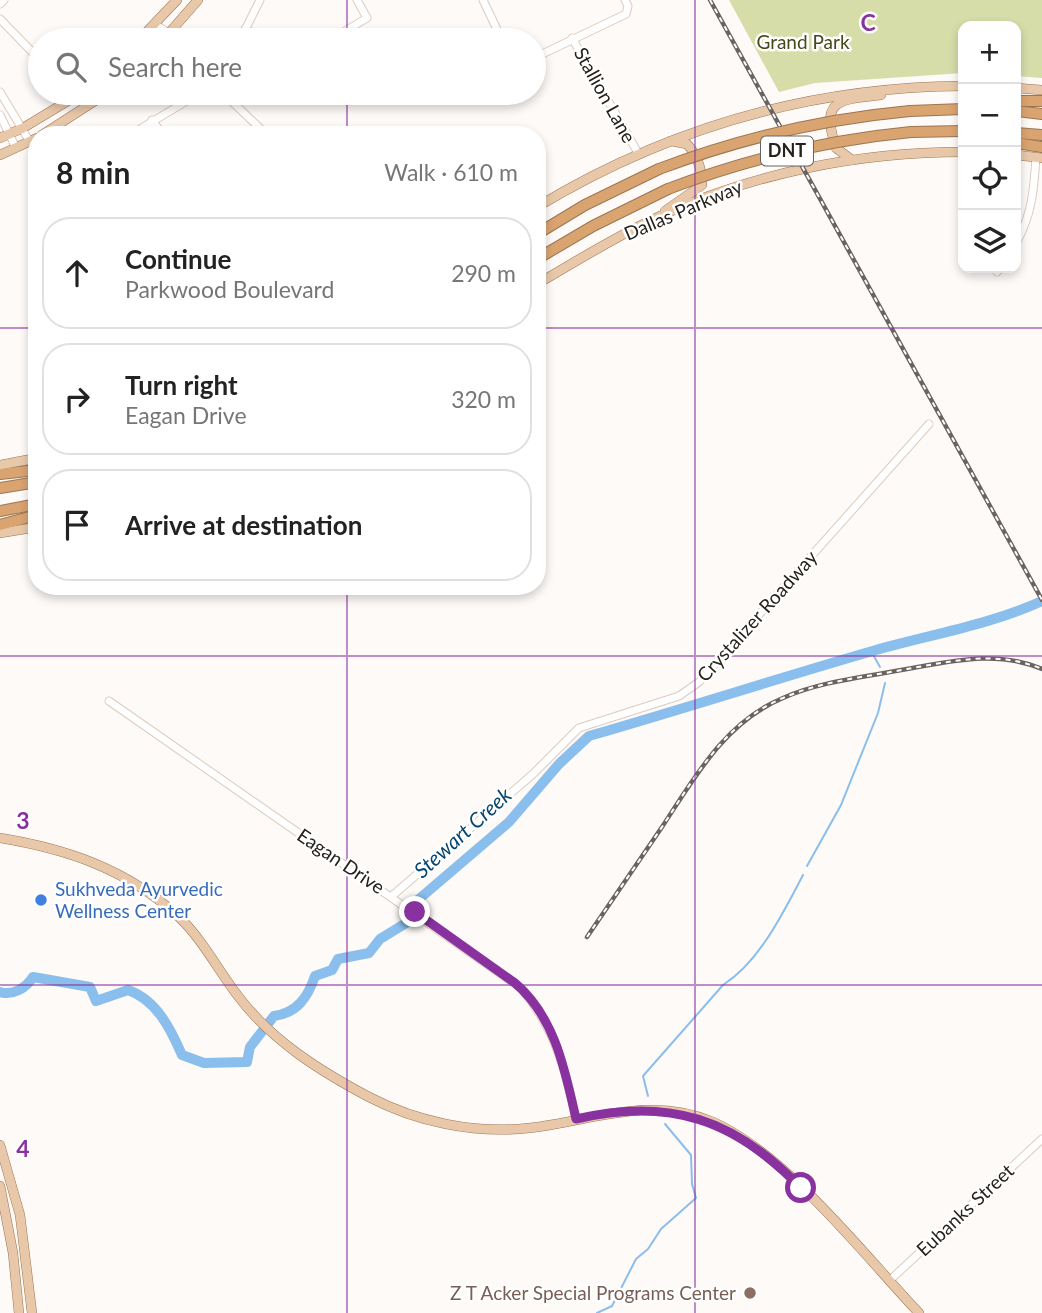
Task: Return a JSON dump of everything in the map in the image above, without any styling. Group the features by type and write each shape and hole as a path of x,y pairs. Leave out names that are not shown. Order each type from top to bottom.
{"highway":[{"path":"1021,101 1042,101"},
{"name":"DNT","path":"546,229 585,205 659,169 706,151 786,129 910,111 958,109"},
{"path":"1021,112 1042,114"},
{"name":"DNT","path":"546,254 593,226 668,189 784,152 911,132 958,131"},
{"path":"1021,133 1042,135"},
{"path":"1021,145 1040,154"},
{"path":"0,474 28,471"},
{"path":"0,488 28,483"},
{"path":"0,511 28,506"},
{"path":"0,525 28,518"}],"main road":[{"path":"151,28 177,0"},
{"path":"174,28 198,0"},
{"path":"546,202 638,153 770,108 855,92 958,86"},
{"path":"852,160 836,148 829,120 831,107 838,101 882,95 891,88"},
{"path":"1021,88 1042,90"},
{"path":"5,136 61,105"},
{"path":"56,126 88,105"},
{"path":"658,217 702,185 702,171 688,144 667,141"},
{"path":"0,155 28,142"},
{"name":"Dallas Parkway","path":"546,279 658,217 761,179 852,160 958,152"},
{"path":"1021,155 1040,154"},
{"path":"0,465 28,460"},
{"path":"0,533 28,528"},
{"path":"0,838 55,848 96,862 145,891 196,936 256,1017 283,1042 369,1097 426,1120 465,1128 506,1129 638,1109 684,1114 714,1123 765,1156 792,1178 919,1313"},
{"path":"0,843 25,842"},
{"path":"0,1145 17,1198 32,1313"},
{"path":"0,1186 19,1313"},
{"path":"16,1280 28,1280"}],"street":[{"path":"0,4 4,0"},
{"path":"246,28 260,0"},
{"path":"350,28 367,18 357,0"},
{"path":"484,0 497,28"},
{"path":"546,52 626,14 628,10 625,0"},
{"path":"0,19 28,48"},
{"path":"155,24 162,28"},
{"path":"155,24 157,28"},
{"name":"Stallion Lane","path":"572,38 638,153"},
{"path":"0,92 3,101 28,134"},
{"path":"143,126 179,105"},
{"path":"236,105 258,126"},
{"path":"0,115 5,136 16,148"},
{"path":"152,120 156,126"},
{"path":"1021,234 1028,222 1040,154"},
{"name":"Crystalizer Roadway","path":"392,896 533,774 579,728 679,695 699,682 929,424"},
{"name":"Eagan Drive","path":"109,701 515,983 545,1019 560,1055 576,1119"},
{"name":"Eubanks Street","path":"889,1281 1042,1139"}],"green space":[{"name":"Grand Park","path":"729,0 1042,0 1042,78 1021,76 1021,21 958,21 958,73 815,83 779,92"}],"waterway":[{"name":"Stewart Creek","path":"0,992 19,990 33,977 90,987 96,1001 128,990 155,1008 168,1026 182,1055 204,1063 247,1062 250,1047 274,1016 295,1008 309,991 315,976 332,970 338,959 369,953 380,939 411,920 419,899 509,822 559,764 589,736 869,652 978,624 1042,601"},
{"path":"871,651 880,667"},
{"path":"807,866 841,805 878,713 885,683"},
{"path":"648,1096 643,1076 723,985 759,950 803,875"},
{"path":"597,1313 612,1306 636,1259 648,1249 661,1229 696,1198 692,1184 691,1155 665,1124"}],"railway":[{"path":"710,0 1042,600"},
{"path":"587,937 699,771 728,736 763,708 798,692 828,683 958,660 1008,660 1042,669"}],"place":[{"name":"Sukhveda Ayurvedic Wellness Center","path":"41,900"},
{"name":"Z T Acker Special Programs Center","path":"750,1293"}],"route":[{"path":"415,912 522,988 545,1019 560,1055 576,1119 638,1109 668,1111 701,1118 744,1141 777,1165 801,1188"}]}
